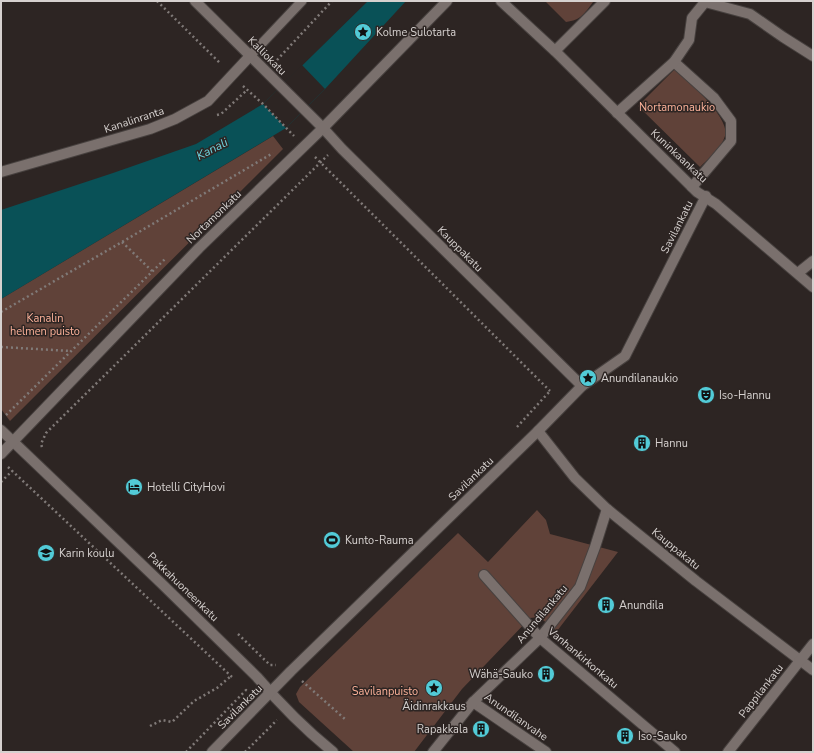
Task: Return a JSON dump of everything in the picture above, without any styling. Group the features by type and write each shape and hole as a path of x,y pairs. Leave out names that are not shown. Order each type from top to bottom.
{"street":[{"name":"Kalliokatu","path":"195,1 323,128"},
{"name":"Nortamonkatu","path":"1,454 199,248 323,128 448,1"},
{"name":"Kuninkaankatu","path":"501,1 555,51 697,192 706,196 813,287"},
{"path":"555,51 605,1"},
{"path":"617,113 674,62 689,40 692,18 705,2 750,14 813,56"},
{"name":"Kanalinranta","path":"1,172 150,130 175,119 208,101 250,56"},
{"path":"674,62 714,98 731,121 731,142 692,187"},
{"name":"Kauppakatu","path":"323,128 358,165 582,386"},
{"name":"Savilankatu","path":"212,752 538,431 563,404 582,386 625,356 706,196"},
{"path":"798,273 813,261"},
{"name":"Pakkahuoneenkatu","path":"1,430 258,677 271,693 320,742 333,752"},
{"name":"Kauppakatu","path":"538,431 575,478 607,509 696,581 813,670"},
{"name":"Anundilankatu","path":"433,752 473,702 540,638 580,588 607,509"},
{"name":"Vanhankirkonkatu","path":"484,575 540,638 675,752"},
{"name":"Pappilankatu","path":"728,752 813,644"},
{"name":"Anundilanvahe","path":"473,702 546,752"}],"lane":[{"name":"Kanalinranta","path":"250,56 302,1"}],"path":[{"path":"157,1 294,136"},
{"path":"277,60 332,1"},
{"path":"289,140 313,118"},
{"path":"1,312 274,152 263,163"},
{"path":"43,448 41,444 46,433 330,153"},
{"path":"321,163 563,404"},
{"path":"122,242 152,271"},
{"path":"1,420 168,255"},
{"path":"1,347 72,351"},
{"path":"513,432 550,391"},
{"path":"1,482 12,471 236,681"},
{"path":"234,630 270,665"},
{"path":"241,686 246,690 270,665 284,664 346,720"},
{"path":"150,726 162,720 172,722 194,701 217,688 231,676"},
{"path":"245,752 276,720 282,725"}],"green space":[{"path":"545,1 593,2 582,16 575,20 566,22"},
{"name":"Nortamonaukio","path":"675,69 707,100 722,120 725,128 725,136 721,145 700,167 638,106"},
{"name":"Kanalin helmen puisto","path":"273,136 283,149 10,421 1,409 1,299"},
{"name":"Savilanpuisto","path":"537,510 546,520 550,534 618,552 557,631 539,617 530,618 462,689 414,752 354,752 299,702 296,694 300,687 458,533 488,562"}],"water":[{"name":"Kanali","path":"368,1 406,1 325,89 286,128 1,299 1,210 196,144 263,104"}],"pier":[{"path":"302,65 325,89 286,128 263,104"}],"place":[{"name":"Kolme Sulotarta","path":"363,32"},
{"name":"Anundilanaukio","path":"588,378"},
{"name":"Iso-Hannu","path":"706,395"},
{"name":"Hannu","path":"642,443"},
{"name":"Hotelli CityHovi","path":"134,487"},
{"name":"Kunto-Rauma","path":"332,540"},
{"name":"Karin koulu","path":"46,553"},
{"name":"Anundila","path":"606,605"},
{"name":"Wähä-Sauko","path":"546,674"},
{"name":"Äidinrakkaus","path":"434,688"},
{"name":"Rapakkala","path":"481,729"},
{"name":"Iso-Sauko","path":"625,736"}]}
